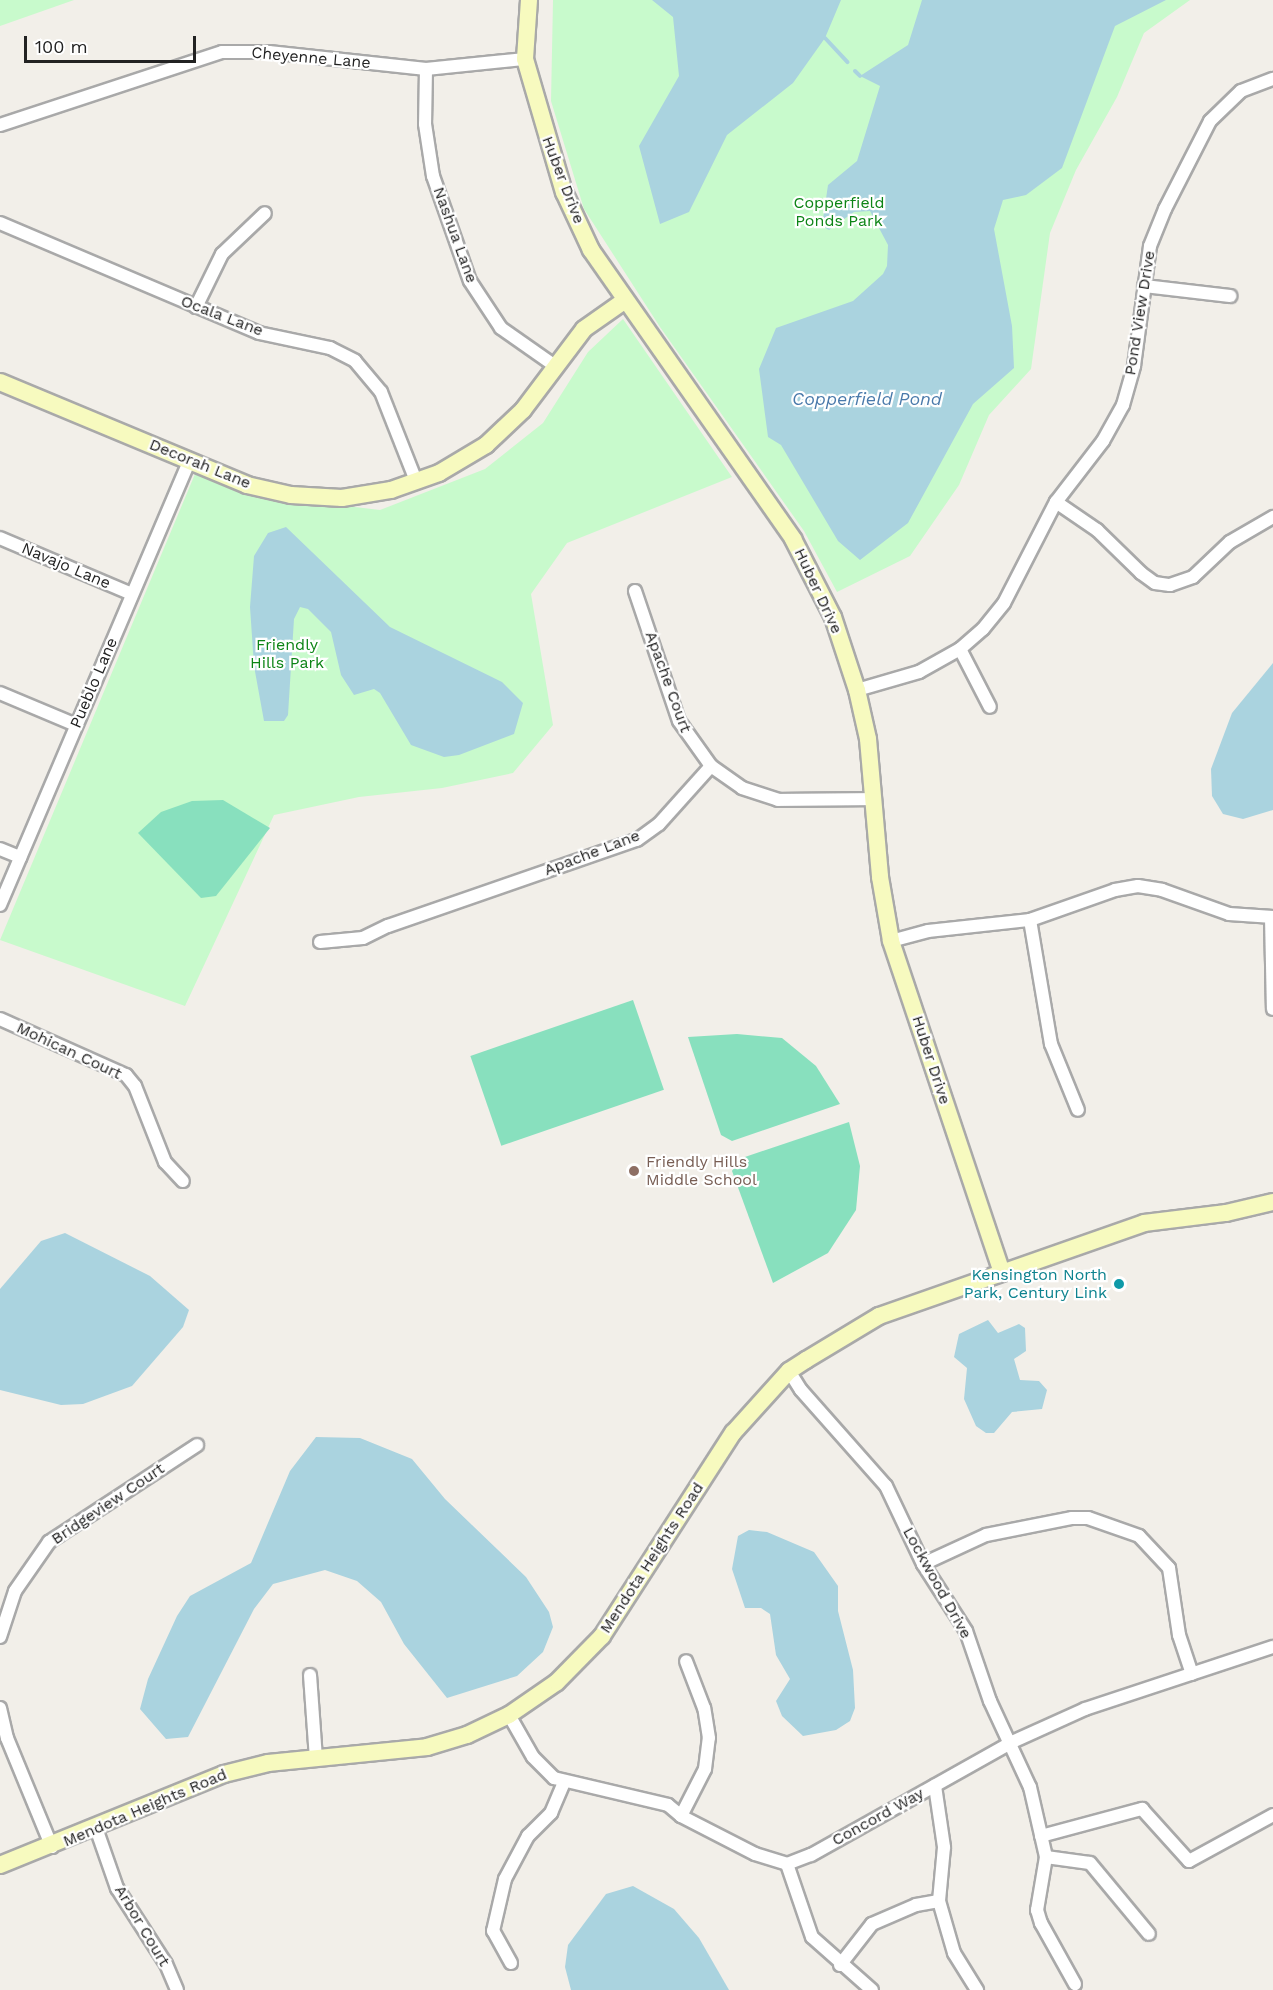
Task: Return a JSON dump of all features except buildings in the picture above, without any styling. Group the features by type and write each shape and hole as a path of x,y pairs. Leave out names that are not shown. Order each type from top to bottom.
{"street":[{"name":"Huber Drive","path":"529,0 525,59 564,192 591,250 624,301 793,539 833,617 857,690 874,799 880,877 891,941 1002,1272"},
{"name":"Cheyenne Lane","path":"0,125 222,52 269,52 426,69 525,59"},
{"name":"Nashua Lane","path":"426,69 425,124 433,176 470,281 501,328 555,366"},
{"name":"Pond View Drive","path":"857,690 919,672 960,649 983,629 1005,603 1056,502 1104,441 1123,405 1134,366 1150,246 1165,208 1210,121 1241,91 1273,79"},
{"path":"196,307 222,254 265,213"},
{"name":"Ocala Lane","path":"0,224 259,333 330,348 355,362 381,392 416,481"},
{"path":"1144,286 1230,296"},
{"name":"Decorah Lane","path":"0,382 247,485 291,495 342,498 416,481 439,473 486,445 523,410 584,329 624,301"},
{"name":"Pueblo Lane","path":"0,905 189,461"},
{"path":"1056,502 1097,530 1141,573 1155,583 1170,585 1193,577 1230,542 1273,517"},
{"name":"Navajo Lane","path":"0,538 132,594"},
{"name":"Apache Court","path":"635,591 679,721 711,766"},
{"path":"960,649 990,707"},
{"path":"0,693 76,725"},
{"path":"711,766 742,788 778,800 874,799"},
{"name":"Apache Lane","path":"320,942 363,938 388,926 637,840 659,824 711,766"},
{"path":"0,849 20,857"},
{"path":"891,941 928,931 1030,920 1115,890 1138,886 1162,890 1229,914 1272,917 1273,1009"},
{"path":"1030,920 1052,1044 1078,1110"},
{"name":"Mohican Court","path":"0,1019 126,1075 135,1086 165,1162 183,1181"},
{"name":"Mendota Heights Road","path":"0,1866 52,1847 224,1774 268,1763 427,1747 467,1735 509,1715 557,1682 602,1636 733,1433 789,1371 879,1316 1002,1272 1144,1223 1226,1213 1273,1202"},
{"name":"Lockwood Drive","path":"789,1371 801,1390 886,1486 923,1564 966,1631 990,1701 1012,1742 1030,1787 1046,1857"},
{"name":"Bridgeview Court","path":"0,1637 15,1591 49,1542 196,1445"},
{"path":"923,1564 986,1535 1072,1518 1088,1518 1139,1536 1169,1568 1179,1635 1192,1674"},
{"name":"Concord Way","path":"787,1864 811,1855 1012,1742 1085,1709 1273,1647"},
{"path":"681,1816 705,1769 709,1738 704,1708 686,1661"},
{"path":"310,1676 316,1758"},
{"path":"0,1708 7,1738 52,1847"},
{"path":"509,1715 532,1757 564,1783 628,1793 668,1804 681,1816 754,1854 787,1864 812,1937 840,1965 872,1990"},
{"path":"511,1964 493,1931 506,1879 528,1836 550,1813 564,1783"},
{"path":"935,1786 944,1847 939,1901 954,1953 977,1990"},
{"path":"1041,1836 1142,1809 1189,1861 1273,1815"},
{"name":"Arbor Court","path":"96,1828 117,1888 166,1964 177,1990"},
{"path":"1075,1984 1041,1923 1037,1910 1046,1857 1090,1863 1149,1934"},
{"path":"840,1965 872,1924 916,1905 939,1901"}],"green space":[{"path":"0,0 74,0 0,26"},
{"name":"Copperfield Ponds Park","path":"553,0 1190,0 1144,33 1117,97 1076,170 1050,233 1031,369 989,415 959,485 910,556 837,592 804,531 660,327 584,209 551,101"},
{"name":"Friendly Hills Park","path":"623,319 732,477 567,543 531,594 553,725 513,773 442,788 359,797 274,815 185,1006 0,940 195,474 254,495 380,510 485,469 543,423 588,352"},
{"path":"223,800 270,828 216,896 201,898 138,833 161,812 192,801"},
{"path":"633,1000 664,1090 501,1146 470,1056"},
{"path":"737,1034 782,1038 816,1066 840,1104 732,1141 721,1135 688,1037"},
{"path":"849,1122 860,1166 856,1210 828,1253 773,1283 732,1171 739,1159"}],"water":[{"path":"652,0 841,0 825,38 793,83 727,135 689,212 660,224 639,146 679,76 673,17"},
{"name":"Copperfield Pond","path":"922,0 1166,0 1115,26 1062,168 1026,195 1003,200 994,229 1012,326 1014,368 973,404 908,523 860,560 838,541 781,445 768,437 759,369 776,328 853,301 883,274 887,266 888,245 870,211 854,212 829,230 822,226 828,185 857,161 880,86 860,76 908,45"},
{"path":"286,527 390,627 502,682 523,703 514,734 459,755 444,757 411,745 380,693 374,689 354,695 341,675 331,632 308,609 300,607 294,619 288,715 284,721 264,721 254,666 250,607 254,556 268,533"},
{"path":"1273,663 1273,810 1243,819 1223,814 1212,796 1211,769 1232,713"},
{"path":"65,1233 150,1276 189,1310 183,1327 132,1386 83,1404 61,1405 0,1390 0,1289 41,1241"},
{"path":"988,1320 998,1333 1019,1324 1025,1328 1026,1351 1014,1359 1020,1380 1039,1381 1047,1390 1042,1409 1012,1412 994,1433 986,1433 976,1426 964,1399 967,1368 954,1357 959,1334"},
{"path":"316,1437 360,1438 412,1459 445,1499 526,1577 549,1612 553,1627 543,1652 517,1676 447,1698 404,1644 381,1602 357,1581 325,1570 273,1584 254,1609 188,1737 166,1739 140,1709 148,1679 177,1616 190,1596 251,1563 290,1471"},
{"path":"749,1530 767,1532 814,1552 838,1586 838,1611 853,1670 855,1708 850,1721 836,1730 803,1736 782,1716 776,1701 790,1679 776,1655 770,1614 761,1608 745,1608 732,1569 738,1536"},
{"path":"633,1886 674,1909 699,1938 729,1990 571,1990 565,1967 568,1945 606,1894"}],"waterway":[{"path":"825,38 847,62"},
{"path":"855,71 860,76"}],"place":[{"name":"Friendly Hills Middle School","path":"634,1171"},
{"name":"Kensington North Park, Century Link","path":"1119,1284"}]}
